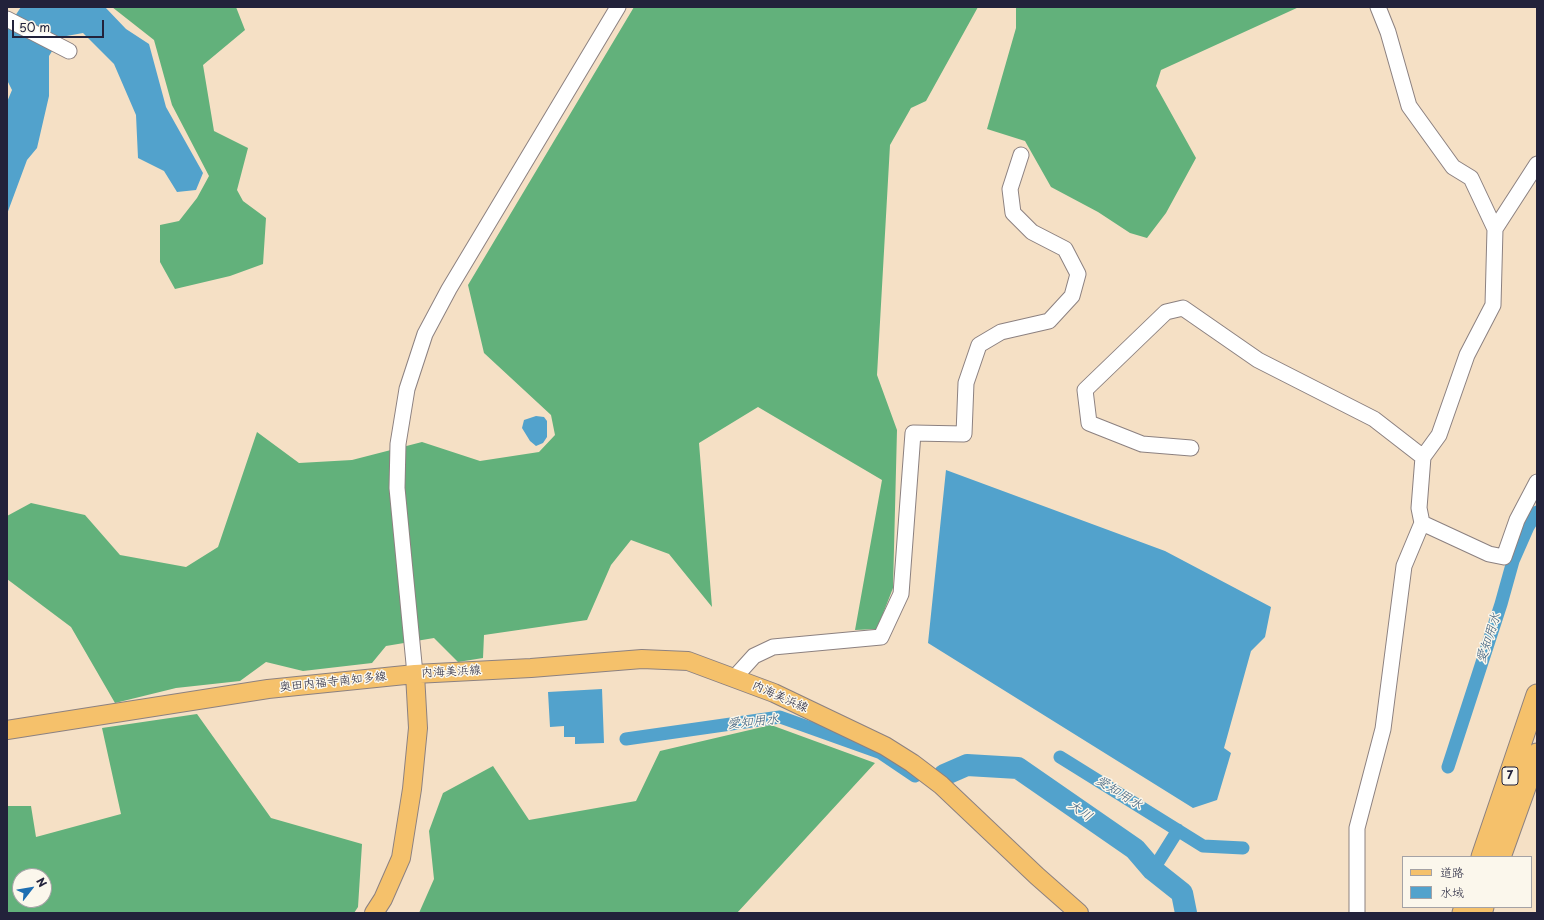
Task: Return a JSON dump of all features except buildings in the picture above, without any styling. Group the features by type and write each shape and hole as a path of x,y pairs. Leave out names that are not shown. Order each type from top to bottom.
{"highway":[{"name":"7","path":"1482,856 1537,695"},
{"name":"7","path":"1500,856 1537,754"}],"main road":[{"name":"内海美浜線","path":"415,674 531,668 642,659 688,661 774,693 878,742 912,763 941,785 1037,876 1079,913"},
{"name":"奥田内福寺南知多線","path":"7,730 268,689 415,674"},
{"path":"374,913 383,898 401,858 412,789 418,728 415,674"}],"street":[{"path":"415,674 397,488 398,444 407,389 425,334 449,289 618,7"},
{"path":"1356,913 1357,828 1383,729 1404,566 1422,523 1419,508 1423,457 1439,435 1467,355 1493,305 1495,229 1471,178 1452,167 1409,106 1388,32 1378,7"},
{"path":"7,19 69,51"},
{"path":"735,678 754,656 773,647 881,637 901,594 913,432 964,434 966,383 979,345 1001,332 1049,321 1072,296 1078,274 1065,249 1032,232 1013,213 1010,189 1021,156"},
{"path":"1495,229 1537,164"},
{"path":"1191,448 1142,444 1089,423 1085,390 1166,312 1183,308 1258,360 1374,419 1423,457"},
{"path":"1422,523 1489,554 1504,557 1516,520 1537,482"}],"green space":[{"path":"112,7 236,7 245,30 203,65 214,131 248,148 237,190 243,201 266,218 263,264 230,276 175,289 160,262 160,225 179,221 197,198 209,176 172,105 154,40"},
{"path":"634,7 978,7 926,101 911,108 890,145 877,375 897,430 893,588 877,629 855,630 882,480 758,407 699,443 712,607 669,554 631,540 611,565 587,620 484,635 483,658 458,662 434,638 386,646 372,663 303,671 266,662 240,681 176,688 115,703 71,627 7,579 7,516 31,503 85,515 120,555 186,567 218,547 257,432 299,463 352,460 422,442 480,461 539,452 555,435 551,415 484,353 468,285"},
{"path":"1016,7 1299,7 1161,70 1156,86 1196,158 1166,213 1147,238 1130,233 1098,212 1051,187 1025,141 987,129 1016,28"},
{"path":"197,714 271,818 362,844 358,907 354,913 7,913 7,806 31,806 36,837 121,814 102,728"},
{"path":"771,725 875,763 737,913 419,913 434,879 429,831 443,793 493,766 529,820 636,801 660,751"}],"water":[{"path":"21,7 105,7 126,29 149,44 166,107 203,173 196,190 177,192 164,171 138,158 136,115 114,64 83,33 61,37 49,56 49,96 37,148 27,160 7,214 7,102 12,90 7,80 7,28"},
{"path":"536,416 544,417 547,421 547,437 543,443 536,446 530,441 522,428 524,420"},
{"path":"946,470 1165,551 1271,607 1265,637 1251,651 1224,748 1231,753 1217,800 1193,808 928,643"},
{"path":"602,689 604,743 575,744 575,737 564,737 564,726 550,727 548,692"}],"waterway":[{"name":"愛知用水","path":"1448,767 1501,604 1513,561 1528,527 1537,512"},
{"name":"愛知用水","path":"626,739 780,717 881,753 915,776"},
{"name":"愛知用水","path":"1060,757 1203,846 1243,848"},
{"name":"大川","path":"944,775 967,765 1018,768 1135,849 1153,870 1182,893 1186,913"},
{"name":"愛知用水","path":"1153,870 1178,830"}]}
